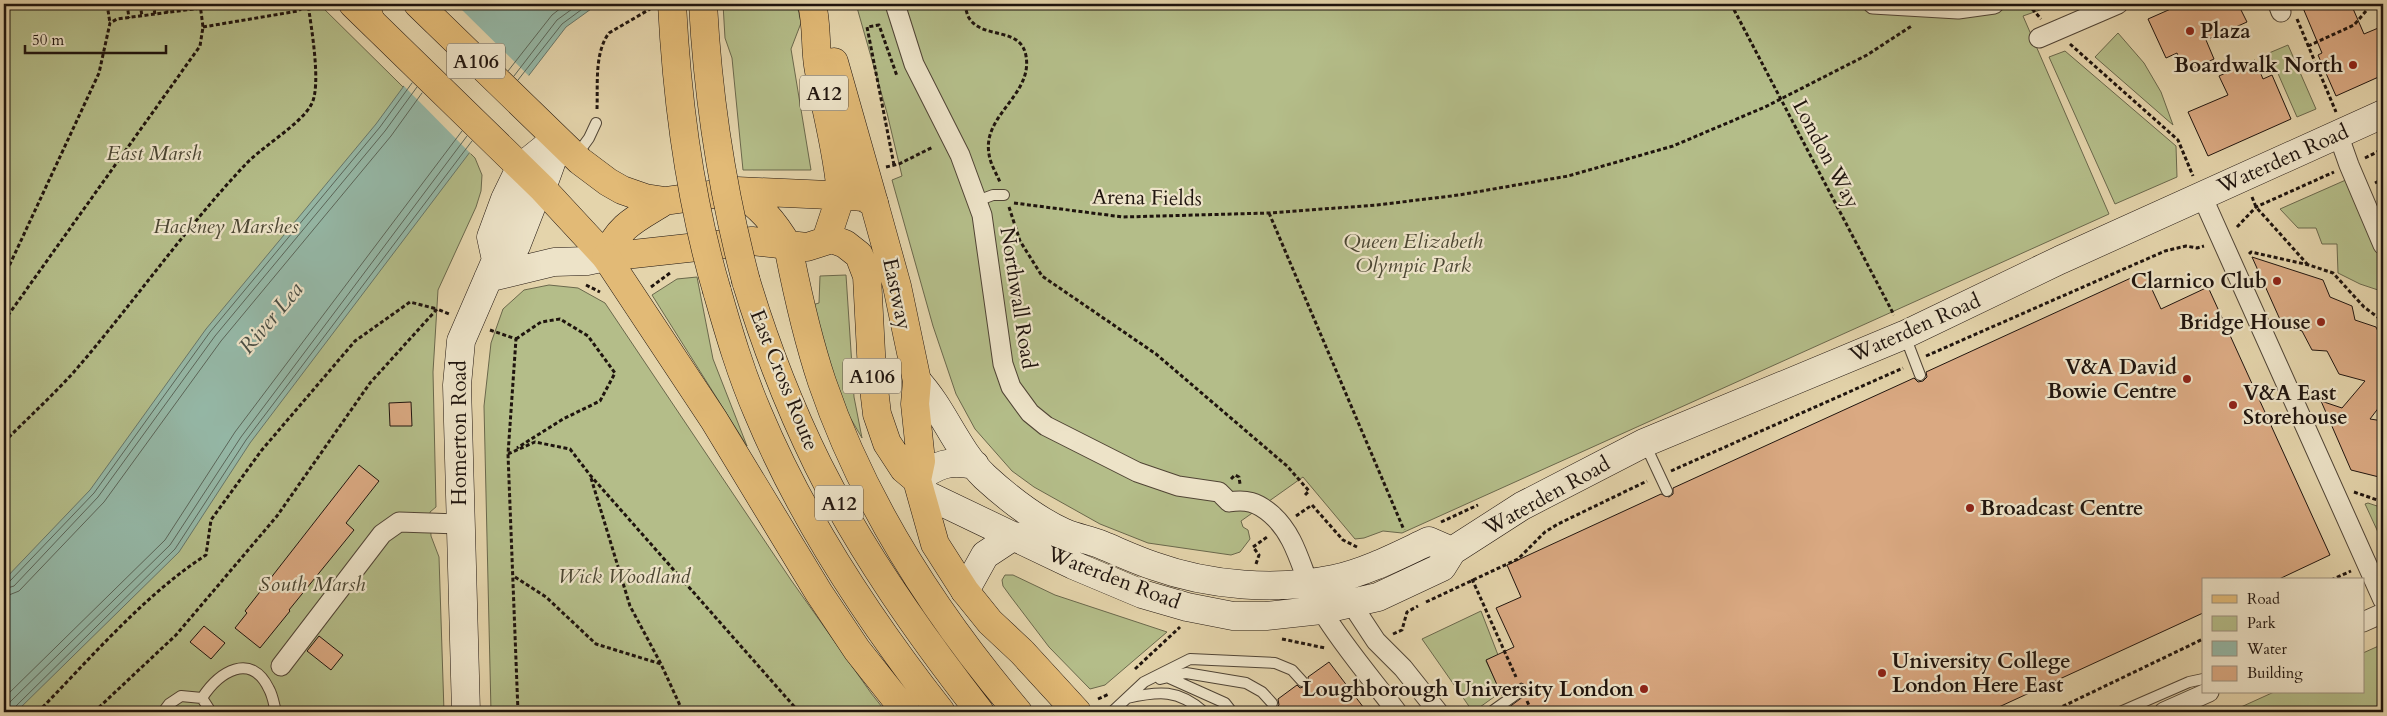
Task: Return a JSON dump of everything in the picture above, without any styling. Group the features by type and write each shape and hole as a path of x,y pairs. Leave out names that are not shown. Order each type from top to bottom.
{"main road":[{"name":"East Cross Route","path":"703,4 707,73 729,213 746,281 772,358 795,416 818,466 881,574 918,629 980,712"},
{"name":"East Cross Route","path":"665,5 697,219 740,367 758,413 792,486 827,548 904,666 941,712"},
{"name":"A106","path":"421,7 566,148 608,182 622,190 645,198 665,201 737,191 841,195 863,197 874,203"},
{"name":"A106","path":"362,9 396,45 542,188 606,257 615,236 622,229 665,201"},
{"name":"A12","path":"814,12 818,64 839,166 841,195"},
{"name":"A12","path":"814,12 834,60 874,203"},
{"path":"737,191 757,204 777,227 788,246"},
{"path":"841,195 826,240 807,247 752,240 606,257 714,420 819,593 857,650 906,712"},
{"name":"Eastway","path":"874,203 897,286 917,381 915,404 921,461 919,486 924,513 934,544 965,591 990,622 1022,652 1087,706"},
{"name":"Eastway","path":"826,240 837,239 859,254 867,276 872,372 877,414 887,442 904,469 919,486"},
{"name":"A12","path":"788,246 799,299 823,382 850,452 886,526 929,597 990,679 1018,712"}],"street":[{"name":"Northwall Road","path":"895,4 901,27 921,80 960,155 977,201 984,225 1003,364 1011,387 1023,404 1046,426 1106,457 1154,478 1192,489 1219,492 1229,502 1244,500 1258,506 1282,526 1292,539 1306,582 1321,610 1347,648 1397,712"},
{"path":"1873,4 1958,9 1994,4"},
{"path":"2047,34 2118,4"},
{"name":"Waterden Road","path":"919,486 1053,556 1142,594 1187,607 1233,616 1250,616 1321,610 1378,597 1442,568 1452,551 1547,491 1644,443 1900,326 2060,260 2198,188 2338,124 2383,114"},
{"path":"2338,124 2349,165 2383,245"},
{"path":"492,269 491,237 520,168 566,148"},
{"path":"492,269 516,246 532,205 542,188 555,152 566,148"},
{"path":"2198,188 2383,600"},
{"path":"492,269 554,262 587,261 606,257"},
{"name":"Homerton Road","path":"466,712 460,524 458,361 460,341 492,269"},
{"name":"Waterden Road","path":"917,381 935,403 955,438 975,465 1015,504 1066,533 1156,567 1229,583 1266,585 1334,579 1374,566 1429,541 1452,551"},
{"path":"919,486 942,465 957,462 975,465"},
{"path":"281,666 382,534 390,527 399,522 408,521 431,524 460,524"},
{"path":"965,591 985,556 1014,536"},
{"path":"1334,579 1376,641 1403,668 1438,712"},
{"path":"2364,622 2383,613"},
{"path":"2164,712 2204,694"}],"lane":[{"path":"566,148 589,138 596,123"},
{"path":"977,201 993,195 1006,198"},
{"path":"1900,326 1920,375"},
{"path":"1644,443 1667,491"},
{"path":"1112,712 1144,682 1190,659 1275,663 1292,670 1302,681"},
{"path":"202,698 212,684 224,674 237,668 249,669 261,676 270,690 276,712"},
{"path":"1144,682 1186,673 1246,684 1262,692 1272,704"},
{"path":"1167,677 1225,702 1232,712"},
{"path":"2120,712 2189,682 2202,679"},
{"path":"1491,712 1522,690"},
{"path":"1126,698 1154,692 1171,694 1192,702 1204,712"},
{"path":"163,712 169,704 181,696 202,698"},
{"path":"202,698 211,712"}],"path":[{"path":"4,277 99,73 110,23 107,4"},
{"path":"127,4 129,18"},
{"path":"140,4 142,16"},
{"path":"153,4 155,14"},
{"path":"166,4 167,12"},
{"path":"4,442 72,374 117,320 147,279 245,164 304,114 312,104 315,83 314,50 308,4 298,11 203,27"},
{"path":"964,4 969,19 984,30 1004,33 1014,38 1023,47 1026,55 1027,66 1024,78 1016,94 995,121 989,140 989,154 1020,241 1042,276 1156,354 1287,466 1310,491 1304,496"},
{"name":"London Way","path":"1731,4 1900,326"},
{"path":"2028,4 2047,34 2178,140 2198,188"},
{"path":"2305,4 2293,10 2338,124"},
{"path":"2308,46 2354,26 2372,4"},
{"path":"596,123 600,53 605,39 610,33 642,12 665,5"},
{"path":"4,321 200,46 203,27 201,6 117,19 110,23"},
{"name":"Arena Fields","path":"1006,198 1123,217 1270,213 1377,205 1458,195 1568,176 1672,146 1780,100 1867,55 1917,23 1928,7"},
{"path":"878,25 867,27 894,165 933,147"},
{"name":"Waterden Road","path":"2360,160 2383,149"},
{"name":"Waterden Road","path":"2235,229 2256,206 2340,169"},
{"path":"2256,206 2309,265"},
{"path":"1270,213 1367,447 1408,537"},
{"name":"Waterden Road","path":"1925,357 2165,251 2186,246 2197,248 2206,246"},
{"path":"2249,254 2251,252 2309,265 2333,273 2364,307 2383,321"},
{"path":"579,282 603,294"},
{"path":"38,712 141,608 189,566 206,555 211,520 261,451 355,341 410,302 437,309 516,339"},
{"path":"94,712 176,636 277,516 370,382 437,309"},
{"path":"508,454 563,418 600,401 616,373 588,336 560,318 541,322 516,339"},
{"path":"516,339 508,454 518,712"},
{"name":"Waterden Road","path":"1668,472 1901,368"},
{"path":"508,454 535,442 570,448 590,475 799,712"},
{"path":"590,475 630,606 662,664 683,712"},
{"name":"Waterden Road","path":"1389,636 1402,630 1407,612 1464,585 1472,579 1518,559 1545,532 1638,485"},
{"path":"2354,492 2383,502"},
{"path":"1304,511 1312,505 1343,540 1354,547 1363,547"},
{"path":"1255,567 1259,555 1253,547 1262,541"},
{"path":"2335,578 2351,570"},
{"path":"514,576 546,597 596,644 662,664"},
{"path":"1472,579 1532,712"},
{"path":"1129,675 1186,622"},
{"path":"2051,712 2202,639"},
{"path":"1087,706 1108,695 1115,688"}],"green space":[{"name":"Hackney Marshes","path":"4,4 319,4 475,158 482,175 481,191 476,207 438,290 433,372 436,507 430,512 431,536 439,557 444,712 4,712"},
{"path":"723,4 797,4 801,23 791,49 811,170 743,170 732,58 725,38"},
{"name":"Queen Elizabeth Olympic Park","path":"856,4 2057,4 2023,16 2109,214 1402,533 1383,531 1364,538 1355,539 1303,477 1241,521 1243,527 1248,530 1250,539 1240,552 1231,555 1148,543 1100,524 1034,487 1012,471 975,429 956,394 933,326 892,180 902,176 887,113"},
{"path":"2118,33 2144,63 2161,92 2173,125 2095,57"},
{"path":"2288,45 2316,109 2297,117 2269,53"},
{"path":"2065,51 2176,146 2177,177 2115,204 2049,57"},
{"path":"2348,179 2383,259 2383,303 2378,290 2360,284 2338,273 2337,244 2322,244 2316,228 2298,228 2280,209"},
{"path":"846,275 854,397 862,438 837,395 812,305 819,303 820,276"},
{"path":"697,277 713,359 747,446 652,295 677,279"},
{"name":"Wick Woodland","path":"549,285 578,288 605,303 791,580 886,712 491,712 484,406 491,343 503,309 524,290"},
{"path":"2368,503 2383,508 2383,543 2365,504"},
{"path":"1005,575 1013,575 1055,595 1167,632 1105,685 1090,689 1049,647 1011,597 1003,586 1002,580"},
{"path":"1481,611 1498,655 1486,661 1501,692 1473,712 1422,639"},
{"path":"2383,644 2383,712 2230,712 2270,694 2364,694 2364,653"}],"water":[{"name":"River Lea","path":"464,4 598,4 566,27 470,152 250,443 179,552 16,712 4,712 4,580 90,490 206,329 376,124"}],"pier":[{"path":"459,7 530,77 471,154 402,84"}],"building":[{"name":"Plaza","path":"2182,4 2238,4 2247,22 2206,40 2214,59 2185,72 2177,53 2166,58 2148,19"},
{"path":"2313,4 2351,4 2364,34 2383,26 2383,75 2336,96 2318,55 2322,53 2303,8"},
{"path":"2255,60 2263,79 2272,75 2291,119 2208,156 2188,112 2228,95 2219,76"},
{"name":"Bridge House","path":"2252,257 2323,280 2330,297 2352,306 2355,320 2376,327 2383,343 2383,402 2370,419 2383,421 2383,478 2351,470 2321,401 2342,408 2365,381 2339,374 2327,351 2312,350 2302,331 2282,324"},
{"name":"Broadcast Centre","path":"2144,272 2161,309 2208,287 2330,555 2281,578 2202,578 2202,613 1988,712 1510,712 1508,708 1528,693 1528,686 1521,683 1502,696 1486,660 1514,647 1496,608 1521,597 1507,565 1661,494 1669,497 1673,494 1673,488 1914,378 1918,382 1923,381 1927,377 1926,372"},
{"path":"411,402 412,426 390,426 389,403"},
{"path":"359,465 379,481 346,523 354,530 260,648 235,628 247,613 245,611"},
{"path":"204,626 225,643 211,659 190,642"},
{"path":"319,636 343,655 331,670 307,651"},
{"path":"1329,662 1367,712 1260,712 1267,707 1270,710 1276,708 1279,705 1278,699 1297,685 1300,688 1306,686 1309,683 1308,677"}],"place":[{"name":"Plaza","path":"2190,31"},
{"name":"Boardwalk North","path":"2353,65"},
{"name":"Clarnico Club","path":"2277,281"},
{"name":"Bridge House","path":"2321,322"},
{"name":"V&A David Bowie Centre","path":"2187,379"},
{"name":"V&A East Storehouse","path":"2233,405"},
{"name":"Broadcast Centre","path":"1970,508"},
{"name":"University College London Here East","path":"1882,673"},
{"name":"Loughborough University London","path":"1644,689"}],"park label":[{"name":"East Marsh","path":"154,153"},
{"name":"South Marsh","path":"312,584"}]}
